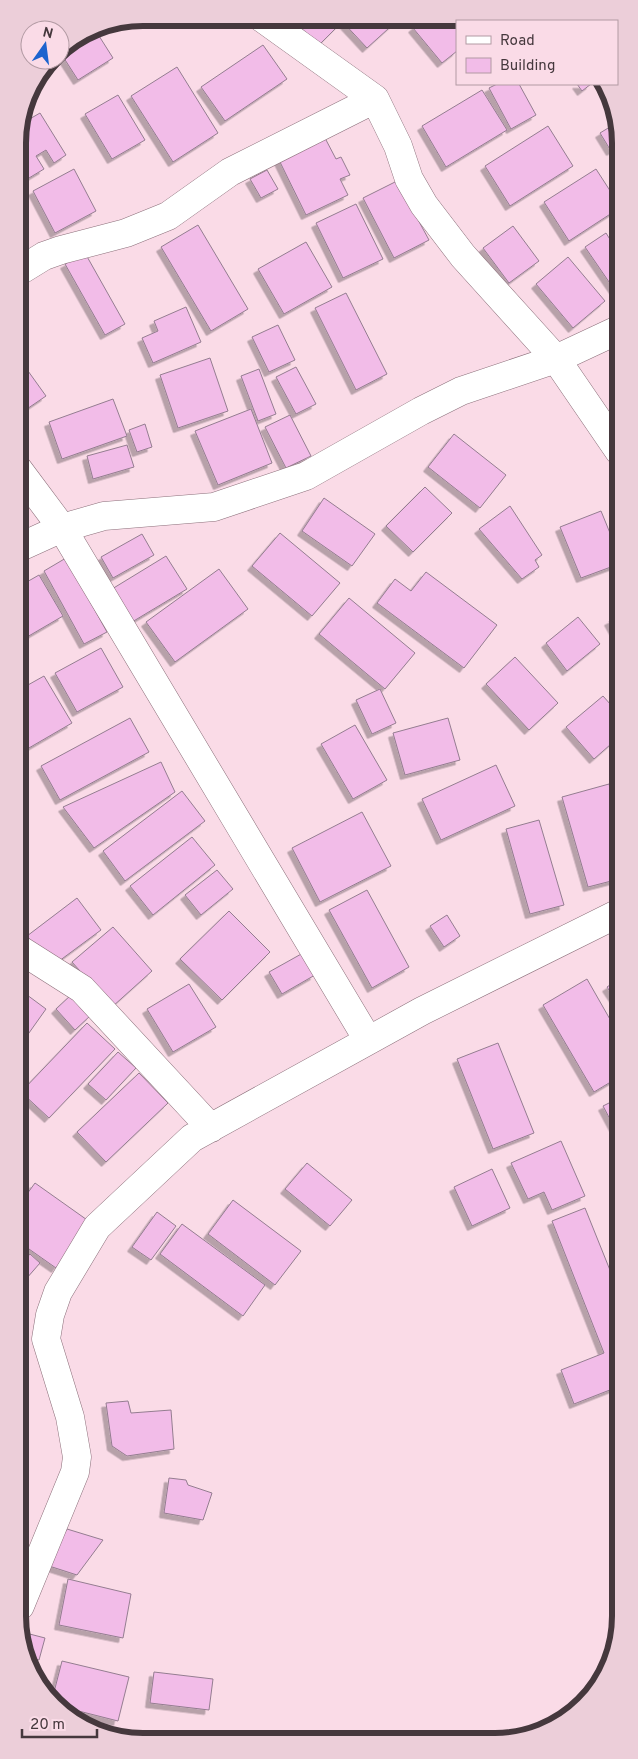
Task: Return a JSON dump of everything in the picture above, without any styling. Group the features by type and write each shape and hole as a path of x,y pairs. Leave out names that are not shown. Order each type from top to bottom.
{"street":[{"path":"273,26 375,100 398,146 409,179 424,205 463,256 556,359 612,442"},
{"path":"27,267 44,256 126,233 168,216 230,172 375,100"},
{"path":"27,544 62,528 104,516 214,507 306,476 421,411 461,391 556,359 612,333"},
{"path":"27,480 62,528 368,1040"},
{"path":"26,1591 75,1472 76,1458 70,1417 46,1339 50,1315 58,1292 97,1227 192,1138 422,1011 611,917"},
{"path":"26,954 82,990 211,1128"}],"building":[{"path":"299,26 338,26 319,45"},
{"path":"347,26 391,26 367,48"},
{"path":"415,26 456,26 456,52 442,63 413,28"},
{"path":"99,35 113,58 78,80 70,68 70,52"},
{"path":"263,45 287,79 225,121 201,87"},
{"path":"177,67 218,133 173,162 131,96"},
{"path":"495,85 520,85 536,115 511,129 489,88"},
{"path":"578,85 590,85 582,91"},
{"path":"482,90 507,130 446,167 422,126"},
{"path":"118,95 145,140 112,159 85,114"},
{"path":"40,113 66,155 54,163 46,150 36,156 44,169 27,179 27,128 29,120"},
{"path":"548,126 573,166 510,206 485,166"},
{"path":"611,127 612,150 611,151 600,133"},
{"path":"325,138 336,159 341,157 350,175 340,179 348,195 306,215 279,160"},
{"path":"74,169 96,211 55,233 33,191"},
{"path":"596,169 612,194 612,213 569,241 544,202"},
{"path":"267,170 278,189 261,198 250,179"},
{"path":"397,181 429,240 394,258 363,198"},
{"path":"356,204 383,259 343,278 316,223"},
{"path":"198,225 248,309 211,331 161,247"},
{"path":"513,226 539,261 509,283 483,248"},
{"path":"606,233 612,240 612,286 585,247"},
{"path":"306,242 332,287 284,314 258,269"},
{"path":"85,253 125,324 105,335 65,264"},
{"path":"568,257 605,301 573,328 536,284"},
{"path":"346,293 387,374 356,390 315,308"},
{"path":"186,307 201,342 153,363 142,338 158,331 154,321"},
{"path":"278,325 295,360 269,372 252,337"},
{"path":"210,358 228,411 178,428 160,375"},
{"path":"296,367 316,404 296,414 276,377"},
{"path":"27,369 46,396 27,409"},
{"path":"259,369 276,414 258,421 241,376"},
{"path":"113,399 127,436 62,459 49,422"},
{"path":"251,409 272,463 218,485 195,431"},
{"path":"290,415 311,456 286,468 265,427"},
{"path":"145,424 152,447 137,452 129,430"},
{"path":"454,434 506,475 480,508 428,467"},
{"path":"127,445 134,467 93,479 87,456"},
{"path":"425,487 452,513 413,552 386,526"},
{"path":"324,498 375,534 352,566 302,531"},
{"path":"510,506 542,555 535,560 539,567 522,579 479,529"},
{"path":"601,511 612,537 612,567 581,578 560,527"},
{"path":"280,533 340,583 312,616 252,566"},
{"path":"142,534 154,555 113,578 101,557"},
{"path":"166,556 187,589 132,622 112,589"},
{"path":"66,558 107,632 84,644 44,571"},
{"path":"219,569 248,609 175,662 146,622"},
{"path":"426,572 497,625 464,668 377,603 395,579 411,591"},
{"path":"39,575 63,616 27,637 27,636 27,582"},
{"path":"349,598 415,653 385,689 319,634"},
{"path":"578,617 600,644 567,671 546,643"},
{"path":"101,648 123,687 77,712 55,673"},
{"path":"515,657 558,703 529,730 486,684"},
{"path":"44,676 72,723 27,749 27,686"},
{"path":"380,689 396,723 372,734 356,700"},
{"path":"603,696 612,706 612,744 594,759 566,727"},
{"path":"130,718 149,752 60,800 41,766"},
{"path":"448,718 460,760 405,775 393,733"},
{"path":"355,725 387,780 353,799 321,744"},
{"path":"161,762 175,792 94,848 63,807"},
{"path":"496,765 515,806 441,840 422,799"},
{"path":"609,784 612,793 612,881 588,887 562,797"},
{"path":"182,791 205,821 125,881 103,851"},
{"path":"362,812 391,866 320,902 292,848"},
{"path":"539,820 564,905 530,914 506,829"},
{"path":"192,837 215,865 153,915 130,886"},
{"path":"217,870 233,889 201,915 185,895"},
{"path":"367,890 409,967 372,988 329,910"},
{"path":"77,898 101,930 51,967 27,936"},
{"path":"229,911 270,952 222,1000 180,959"},
{"path":"447,915 460,936 444,947 430,926"},
{"path":"113,927 152,971 112,1007 72,962"},
{"path":"303,953 315,975 282,994 269,972"},
{"path":"587,979 611,1022 611,1082 594,1092 543,1005"},
{"path":"189,984 216,1027 173,1052 147,1009"},
{"path":"611,984 611,994 607,987"},
{"path":"26,994 46,1009 26,1037"},
{"path":"72,994 91,1015 75,1030 56,1009"},
{"path":"87,1023 115,1049 49,1118 26,1097 26,1086"},
{"path":"498,1043 534,1133 493,1149 457,1059"},
{"path":"118,1052 136,1068 106,1100 88,1084"},
{"path":"139,1073 168,1103 106,1162 77,1132"},
{"path":"611,1102 611,1122 603,1106"},
{"path":"561,1141 585,1196 552,1210 544,1192 528,1199 511,1163"},
{"path":"307,1163 352,1200 330,1226 285,1189"},
{"path":"492,1169 510,1208 472,1226 454,1187"},
{"path":"35,1183 90,1222 56,1268 26,1247 26,1195"},
{"path":"233,1200 301,1251 275,1285 208,1234"},
{"path":"585,1208 611,1273 611,1389 574,1404 561,1370 604,1353 552,1221"},
{"path":"157,1212 176,1226 151,1260 132,1247"},
{"path":"182,1224 265,1285 243,1316 160,1254"},
{"path":"30,1254 40,1263 26,1279 26,1258"},
{"path":"128,1401 131,1413 171,1410 174,1449 127,1456 112,1446 106,1403"},
{"path":"169,1478 186,1480 188,1485 212,1493 203,1520 164,1513"},
{"path":"67,1529 103,1540 77,1575 46,1565"},
{"path":"68,1579 131,1594 123,1638 59,1625"},
{"path":"28,1633 45,1638 39,1660 35,1659 32,1653"},
{"path":"62,1661 129,1677 118,1721 73,1710 54,1692"},
{"path":"154,1672 213,1679 209,1710 150,1703"}]}
